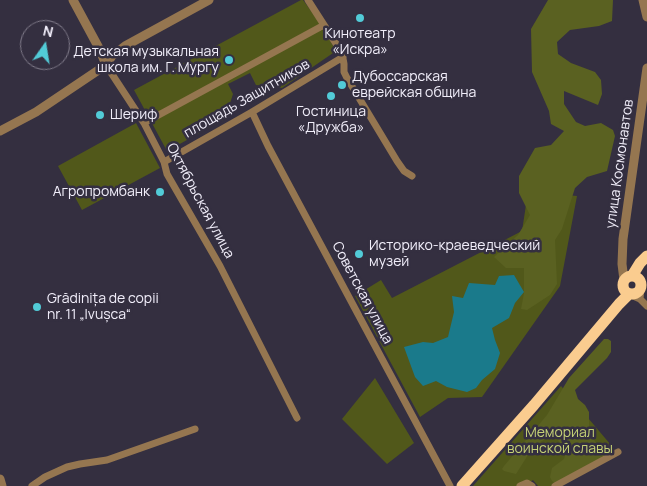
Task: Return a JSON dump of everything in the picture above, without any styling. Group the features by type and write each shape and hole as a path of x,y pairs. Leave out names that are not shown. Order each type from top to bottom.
{"highway":[{"path":"633,288 647,256"},
{"path":"462,486 647,272"}],"street":[{"name":"Октябрьская улица","path":"73,0 106,65 144,123 164,162 167,174 220,266 297,418"},
{"path":"0,132 36,112 106,65 112,56 124,46 209,0"},
{"path":"308,0 343,57 344,72 347,78 397,161 404,171 412,176"},
{"path":"643,0 647,17"},
{"path":"144,123 324,25"},
{"name":"площадь Защитников","path":"164,162 343,57"},
{"name":"улица Космонавтов","path":"633,288 622,264 623,239 647,68"},
{"name":"Советская улица","path":"252,112 272,153 450,486"},
{"path":"633,288 647,306"},
{"path":"32,486 45,477 68,467 107,460 194,429"},
{"path":"555,486 618,452"},
{"path":"0,479 2,486"},
{"path":"520,486 527,483 532,486"}],"green space":[{"path":"303,0 320,23 336,51 282,88 256,85 250,73 228,84 233,94 225,119 167,151 134,90"},
{"path":"548,0 613,0 612,21 599,26 570,30 557,42 558,54 571,63 595,72 601,80 602,94 598,105 564,91 564,104 576,122 585,126 601,123 613,130 615,136 607,171 587,177 575,188 562,229 555,240 557,284 550,295 527,310 521,309 524,293 524,268 506,268 494,257 518,235 530,215 519,193 519,176 535,148 551,145 564,131 551,124 549,111 532,72 531,29"},
{"path":"136,123 160,168 82,210 58,166"},
{"path":"528,192 577,196 560,286 482,397 448,398 420,417 355,296 381,280 392,298 522,231"},
{"path":"604,339 611,341 611,352 575,390 578,399 589,412 589,433 605,455 604,459 555,483 550,477 552,468 564,459 566,452 556,437 549,434 548,437 533,447 516,474 504,471 502,469 504,466 547,415 569,378"},
{"path":"375,378 414,443 387,464 342,419"},
{"name":"Мемориал воинской славы","path":"561,386 616,451 551,486 538,486 533,480 524,486 473,486"}],"water":[{"path":"514,275 524,292 515,303 509,318 492,328 500,353 495,369 476,388 467,392 447,387 436,381 423,386 415,377 404,347 423,342 433,343 448,337 454,312 452,296 463,298 469,283 495,285 499,276"}],"place":[{"name":"Кинотеатр «Искра»","path":"360,18"},
{"name":"Детская музыкальная школа им. Г. Мургу","path":"229,60"},
{"name":"Дубоссарская еврейская община","path":"342,85"},
{"name":"Гостиница «Дружба»","path":"331,96"},
{"name":"Шериф","path":"100,115"},
{"name":"Агропромбанк","path":"160,192"},
{"name":"Историко-краеведческий музей","path":"359,254"},
{"name":"Grădinița de copii nr. 11 „Ivușca“","path":"37,307"}]}
